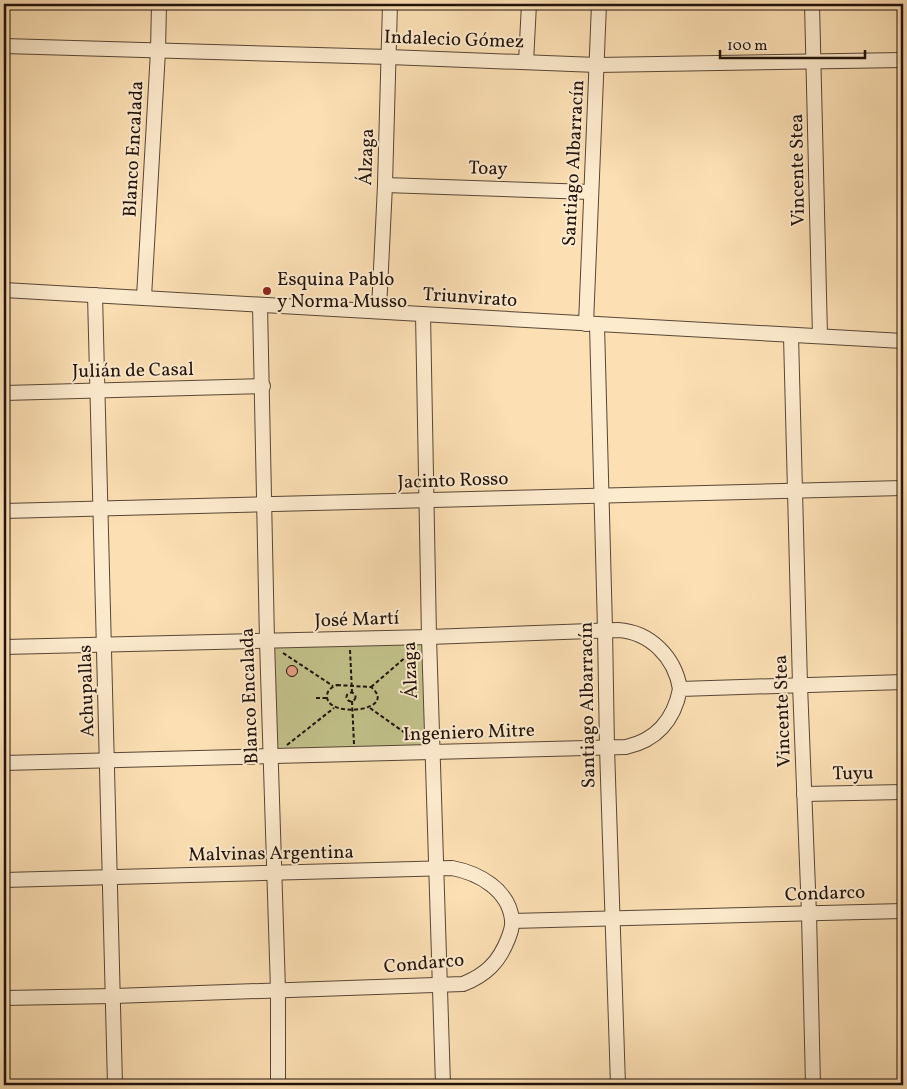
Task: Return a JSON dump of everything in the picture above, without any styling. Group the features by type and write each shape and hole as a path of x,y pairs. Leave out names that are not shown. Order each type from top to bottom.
{"street":[{"name":"Blanco Encalada","path":"144,297 159,4"},
{"name":"Álzaga","path":"379,310 385,185 390,4"},
{"path":"526,62 529,4"},
{"name":"Santiago Albarracín","path":"599,4 590,192 591,324 606,630 607,748 618,1085"},
{"name":"Vincente Stea","path":"812,4 820,336"},
{"name":"Indalecio Gómez","path":"4,46 388,56 597,65 903,60"},
{"name":"Toay","path":"385,185 590,192"},
{"name":"Triunvirato","path":"4,290 903,341"},
{"name":"Achupallas","path":"94,295 108,760 115,1085"},
{"name":"Blanco Encalada","path":"260,305 270,757 278,990 278,1085"},
{"name":"Álzaga","path":"423,314 429,637 443,1085"},
{"name":"Vincente Stea","path":"791,336 813,1085"},
{"name":"Julián de Casal","path":"4,393 263,386"},
{"name":"Jacinto Rosso","path":"4,511 903,488"},
{"name":"José Martí","path":"4,647 429,637 606,630 627,631 648,640 659,648 676,671 680,688"},
{"path":"680,688 903,682"},
{"name":"Ingeniero Mitre","path":"4,763 607,748 638,744 655,735 672,713 680,688"},
{"name":"Tuyu","path":"804,794 903,792"},
{"name":"Malvinas Argentina","path":"4,880 110,876 275,874 436,868 466,871 480,876 490,883 505,902 512,921"},
{"name":"Condarco","path":"4,998 463,984 481,976 492,968 505,948 512,921 903,911"}],"path":[{"path":"350,639 352,692 356,697 352,701 354,755"},
{"path":"267,641 333,686 371,687 377,696 375,704 370,708 334,708 328,703 327,698 328,692 333,686"},
{"path":"371,687 415,650"},
{"path":"352,692 347,696 352,701"},
{"path":"316,698 327,698"},
{"path":"270,757 334,708"},
{"path":"370,708 417,742"}],"shaded area":[{"path":"429,637 433,753 270,757 267,641"}],"building":[{"path":"290,666 294,666 297,671 296,675 290,676 287,673 287,669"}],"place":[{"name":"Esquina Pablo y Norma Musso","path":"267,291"}]}
